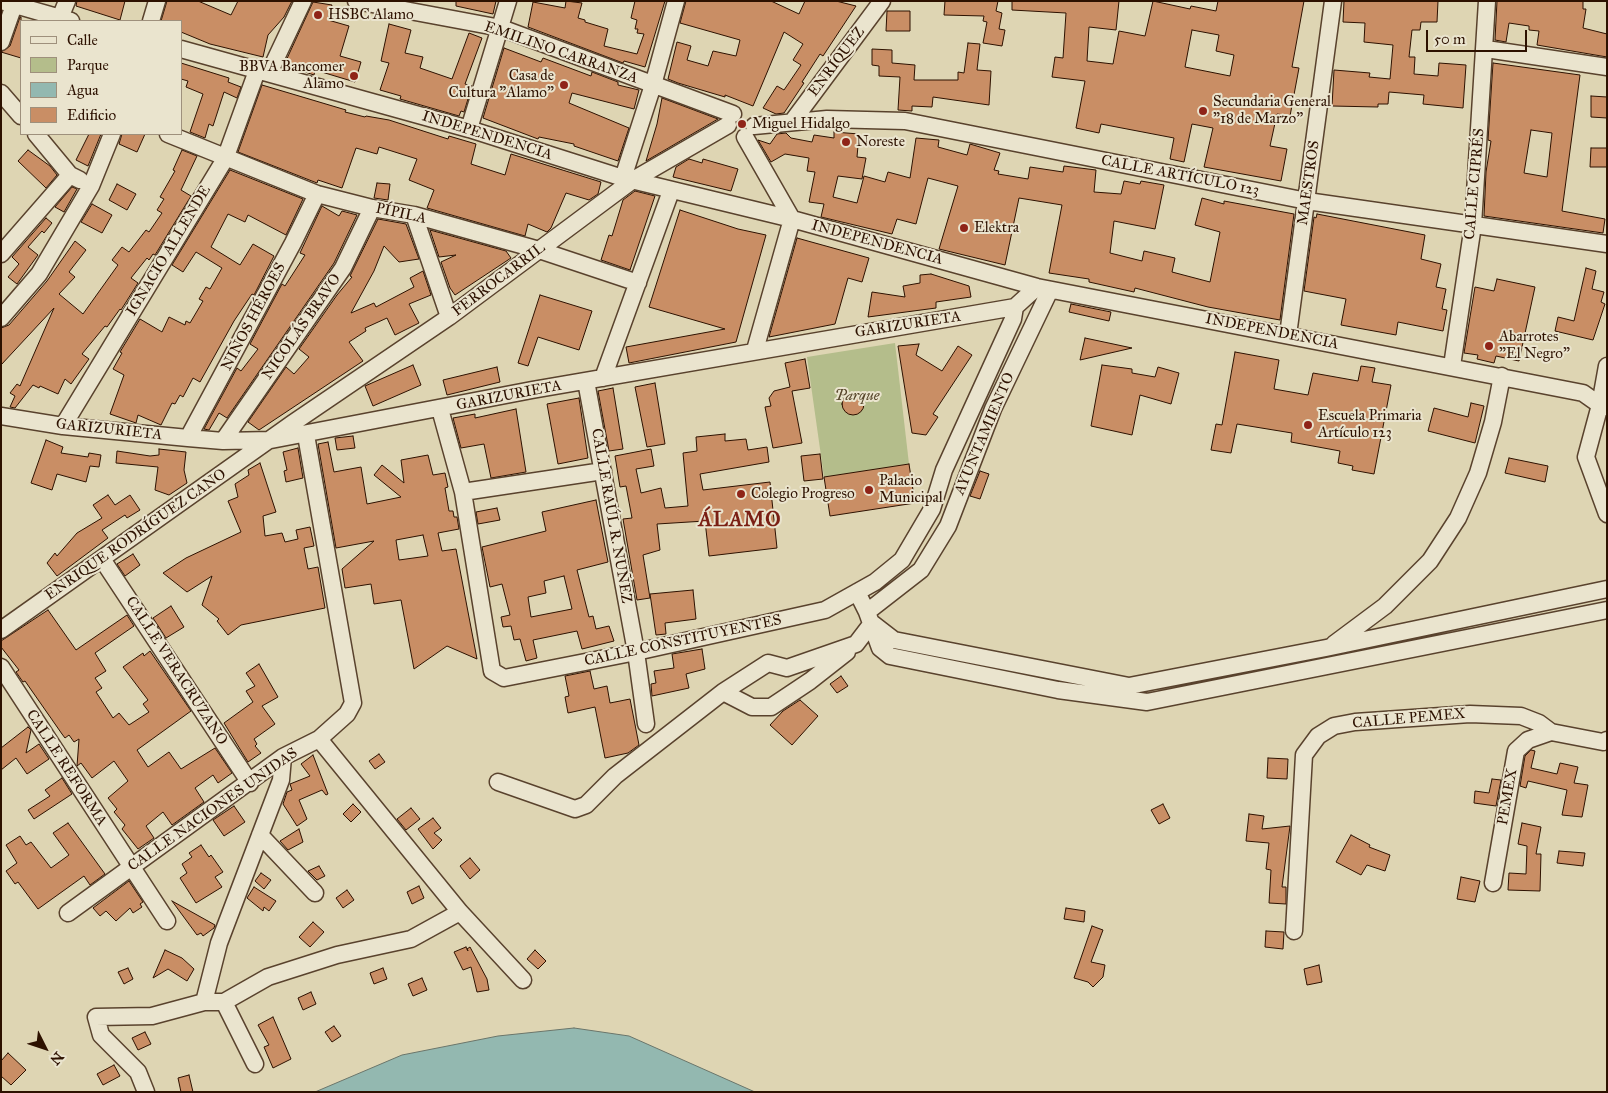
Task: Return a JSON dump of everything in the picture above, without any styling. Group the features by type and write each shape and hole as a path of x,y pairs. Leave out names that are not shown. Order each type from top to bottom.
{"street":[{"path":"1,42 8,3 65,20 67,1"},
{"path":"150,20 157,1"},
{"name":"IGNACIO ALLENDE","path":"63,426 225,158 263,70 303,1"},
{"name":"EMILINO CARRANZA","path":"356,1 501,28 653,85 731,120"},
{"path":"470,129 508,1"},
{"path":"628,179 676,1"},
{"name":"ENRÍQUEZ","path":"792,122 882,1"},
{"name":"MAESTROS","path":"1288,335 1333,1"},
{"name":"CALLE CIPRÉS","path":"1452,366 1473,225 1486,49 1487,1"},
{"name":"INDEPENDENCIA","path":"182,48 470,129 628,179 792,220 1043,288 1583,393 1603,406"},
{"path":"1486,49 1607,67"},
{"path":"1,92 20,115"},
{"path":"750,131 737,136 731,132 731,120 740,111 748,113 753,118 750,131 792,220 755,350"},
{"name":"CALLE ARTÍCULO 123","path":"750,131 792,122 827,119 905,121 1306,201 1607,244"},
{"name":"FERROCARRIL","path":"271,440 449,317 539,250 628,179 731,120"},
{"path":"37,135 70,175 91,186"},
{"path":"1,318 39,274 91,186 112,135"},
{"name":"PÍPILA","path":"170,135 316,194 372,208 414,215 539,250 638,283"},
{"path":"1,254 70,175"},
{"path":"603,378 672,191"},
{"name":"NIÑOS HÉROES","path":"188,438 293,243 316,194"},
{"name":"NICOLÁS BRAVO","path":"223,441 343,268 372,208"},
{"path":"414,215 449,317"},
{"path":"1015,307 1043,288"},
{"name":"AYUNTAMIENTO","path":"722,692 752,707 771,707 810,682 856,644 870,617 920,570 948,526 993,409 1043,288"},
{"name":"GARIZURIETA","path":"1,416 63,426 188,438 223,441 271,440 755,350 1015,307"},
{"name":"AYUNTAMIENTO","path":"857,592 875,582 902,560 925,522 932,509 944,470 1013,319 1015,307"},
{"path":"1607,366 1603,406 1586,457 1607,514"},
{"path":"1326,648 1342,639 1385,606 1430,561 1458,518 1478,473 1493,422 1502,376"},
{"name":"CALLE RAÚL R. NUÑEZ","path":"586,381 636,652 646,724"},
{"name":"INDEPENDENCIA","path":"1583,393 1605,387"},
{"path":"440,409 463,492 604,471"},
{"name":"CALLE NACIONES UNIDAS","path":"68,913 250,783 283,757 319,739 347,714 353,703 306,435"},
{"name":"ENRIQUE RODRÍGUEZ CANO","path":"1,630 271,440"},
{"name":"CALLE CONSTITUYENTES","path":"463,492 492,671 504,678 636,652 825,610 857,592"},
{"name":"CALLE VERACRUZANO","path":"102,559 250,783"},
{"path":"870,617 894,640 1129,686 1326,648 1607,589"},
{"path":"857,592 870,617 880,648 890,656 1058,690 1147,702 1607,610"},
{"path":"498,782 575,809 586,805 615,776 722,692 768,663 787,668 856,644"},
{"name":"CALLE REFORMA","path":"1,667 167,922"},
{"name":"CALLE PEMEX","path":"1294,931 1304,755 1318,736 1334,726 1354,722 1470,714 1521,716 1539,723 1551,732 1603,742 1607,740"},
{"name":"PEMEX","path":"1493,882 1516,751 1528,740 1551,732"},
{"path":"319,739 460,912 523,980"},
{"path":"204,1002 219,943 281,780 283,757"},
{"path":"260,834 315,893"},
{"path":"146,1092 138,1072 101,1035 96,1017 152,1016 204,1002 224,1002 268,977 337,955 411,940 460,912"},
{"path":"224,1002 255,1064"}],"green space":[{"name":"Parque","path":"895,343 909,464 824,477 807,357"}],"water":[{"path":"574,1028 629,1036 755,1092 315,1092 402,1055 498,1036"}],"building":[{"path":"77,1 125,1 120,20 76,6"},
{"path":"167,1 198,1 231,15 238,1 292,1 284,17 268,35 263,57 210,44 182,32 182,20 161,20"},
{"path":"456,1 496,1 493,14 456,6"},
{"path":"566,1 582,3 578,18 608,29 604,46 637,54 644,34 637,33 638,29 635,29 637,20 631,18 635,1 665,1 645,67 624,61 623,63 528,27 533,2 565,8"},
{"path":"686,1 771,1 799,14 805,1 836,1 856,6 823,56 820,54 784,113 776,114 763,108 777,86 784,90 801,65 793,60 803,44 784,32 753,106 725,95 725,97 678,83 668,79 677,42 691,46 687,60 708,66 713,51 736,56 740,40 680,23"},
{"path":"945,1 998,1 996,11 1002,13 999,29 1005,30 1002,46 983,43 987,22 983,21 984,16 944,15"},
{"name":"Secundaria General \"18 de Marzo\"","path":"1012,1 1119,1 1116,30 1089,27 1087,61 1113,64 1119,31 1145,36 1153,1 1190,9 1191,6 1216,11 1218,1 1304,1 1292,67 1299,68 1290,116 1277,114 1270,146 1287,149 1281,181 1204,167 1213,128 1192,124 1184,162 1170,159 1174,138 1101,124 1099,133 1076,128 1085,81 1052,77 1055,57 1063,58 1066,13 1012,10","holes":["1192,30 1219,35 1216,51 1234,55 1230,76 1185,67"]},
{"path":"1344,1 1438,1 1437,22 1421,22 1420,30 1412,30 1409,57 1415,57 1414,74 1438,76 1439,63 1466,65 1463,108 1423,104 1424,95 1389,92 1388,104 1378,104 1378,107 1332,106 1334,70 1370,73 1369,77 1390,79 1393,45 1364,42 1365,23 1343,22"},
{"path":"1497,1 1583,1 1583,9 1586,9 1583,28 1607,34 1607,57 1537,45 1539,31 1529,30 1529,26 1509,23 1506,42 1495,40"},
{"path":"313,2 332,5 328,20 349,26 340,56 361,62 355,82 315,70 314,75 284,65"},
{"path":"887,11 910,11 910,31 886,31"},
{"path":"21,17 20,58 1,52 10,46"},
{"path":"389,24 411,30 405,53 423,57 420,68 452,79 469,33 482,38 465,84 472,86 464,112 461,111 459,116 400,99 401,96 380,90 389,63 381,61"},
{"path":"968,43 980,44 977,70 991,71 989,105 933,97 932,107 912,106 912,111 898,110 900,77 879,76 879,66 872,65 872,49 892,50 892,63 915,65 914,80 958,80 958,72 964,73"},
{"path":"504,48 541,62 543,58 591,76 592,72 618,82 618,85 639,90 634,109 572,93 569,103 629,128 618,161 574,146 574,144 539,137 538,139 483,118"},
{"path":"182,63 229,78 228,82 241,87 237,98 224,92 213,126 209,124 205,138 190,132 203,94 186,87 188,81 182,79"},
{"path":"1493,63 1580,75 1562,211 1605,219 1603,233 1484,216 1486,172 1491,141 1488,140","holes":["1531,130 1552,133 1547,177 1524,173"]},
{"path":"262,85 346,110 345,112 389,120 448,139 449,136 476,144 471,164 505,175 511,154 601,182 598,194 589,200 566,193 551,228 547,232 528,224 525,236 427,208 434,190 409,180 417,159 379,147 377,154 356,148 342,188 318,180 317,183 238,152"},
{"path":"1591,96 1607,97 1607,118 1591,117"},
{"path":"662,98 718,119 646,161 657,124"},
{"path":"834,132 859,134 857,157 866,158 862,179 838,176 833,197 857,203 864,176 885,182 888,172 910,178 916,138 939,140 938,147 967,155 970,144 1000,153 994,170 999,171 998,174 1028,179 1030,167 1063,172 1064,166 1096,170 1094,192 1121,194 1124,181 1140,184 1141,181 1164,185 1155,229 1114,221 1110,253 1142,261 1144,251 1175,258 1172,272 1210,282 1220,232 1195,225 1202,198 1224,204 1224,201 1294,214 1280,320 1208,307 1135,288 1134,292 1089,282 1089,279 1049,273 1062,205 1019,198 1005,265 939,249 958,186 928,178 916,224 897,219 892,234 821,217 824,204 809,202 815,172 807,171 809,158 785,154 771,162 758,140 770,144 777,134 786,133 791,138 812,142 814,135 834,138"},
{"path":"88,135 101,135 88,166 76,160"},
{"path":"122,135 145,135 137,152 119,144"},
{"path":"1591,148 1607,148 1607,167 1590,167"},
{"path":"28,150 50,166 57,175 46,188 18,161"},
{"path":"182,150 197,156 181,190 191,196 155,255 153,254 149,260 147,258 131,278 138,283 121,310 82,354 89,359 71,384 65,379 58,394 33,385 15,408 10,407 15,396 10,393 17,384 20,386 54,308 1,365 1,328 9,325 47,281 75,241 86,250 69,272 75,277 59,294 83,314 118,265 112,260 122,247 129,252 146,230 149,232 162,213 157,210 164,199 160,197 175,171 173,170"},
{"path":"689,159 702,163 703,159 738,169 731,191 673,177 676,167"},
{"path":"230,170 303,199 286,235 248,215 245,222 228,214 211,247 240,265 253,244 274,256 254,295 252,294 234,321 200,382 193,378 183,397 180,395 175,404 172,403 161,425 138,415 136,423 110,414 124,375 113,369 122,353 120,352 140,319 162,332 169,317 185,325 186,321 190,323 203,301 199,299 206,287 210,289 222,268 196,252 183,272 172,265"},
{"path":"377,183 390,184 388,200 374,198"},
{"path":"117,184 136,194 127,210 109,200"},
{"path":"72,187 77,189 64,212 55,207"},
{"path":"635,191 655,196 630,270 601,260 609,235 612,236 623,200"},
{"path":"92,204 112,215 102,233 81,222"},
{"path":"322,206 339,216 342,211 357,215 334,263 227,418 219,413 209,430 204,429 237,368 241,371 258,349 250,344 282,284 285,286 305,255 300,253"},
{"path":"680,210 738,229 766,235 736,342 629,363 626,347 725,329 649,307"},
{"path":"1317,214 1425,235 1421,259 1441,264 1436,287 1446,289 1442,309 1447,310 1443,331 1398,322 1396,335 1341,325 1346,299 1304,291 1314,217 1316,218"},
{"path":"46,218 52,223 28,247 38,255 17,284 8,277 19,264 12,257"},
{"path":"378,219 406,224 419,259 399,262 384,246 374,271 351,313 374,303 376,307 414,287 410,278 423,271 431,295 409,304 419,323 395,335 387,318 365,328 366,331 349,342 363,361 259,430 248,422 286,367 294,374 309,357 299,349 352,277 350,276"},
{"path":"430,230 506,251 511,258 455,295 450,288 441,262 456,255 439,257"},
{"path":"797,238 869,258 862,282 848,278 835,324 769,337"},
{"path":"1586,268 1596,271 1592,289 1604,292 1601,302 1605,304 1593,340 1555,331 1558,317 1574,321"},
{"path":"931,274 969,286 971,297 936,302 936,308 868,317 872,292 905,297 903,286 920,283 920,275"},
{"path":"1497,279 1535,287 1519,361 1496,356 1494,363 1477,359 1478,355 1464,353 1475,287 1494,291"},
{"path":"540,295 592,311 579,350 538,337 528,366 518,363"},
{"path":"1071,304 1111,312 1109,321 1069,312"},
{"path":"1085,338 1132,348 1080,360"},
{"path":"919,344 916,355 942,371 958,346 972,355 933,414 938,417 926,435 912,433 898,346"},
{"path":"1235,352 1279,360 1274,389 1308,395 1313,373 1358,381 1361,366 1375,368 1372,382 1391,385 1374,474 1352,470 1353,466 1338,463 1340,451 1291,442 1292,433 1237,424 1231,453 1211,450 1216,424 1222,425"},
{"path":"805,359 810,388 792,391 802,443 773,448 765,407 771,406 769,398 774,391 790,387 785,363"},
{"path":"413,365 421,385 373,406 365,386"},
{"path":"1102,365 1132,369 1132,373 1155,377 1158,367 1179,373 1171,404 1140,395 1132,435 1091,426"},
{"path":"497,367 500,382 447,395 443,380"},
{"path":"655,383 665,444 647,447 635,387"},
{"path":"613,388 623,449 609,451 598,391"},
{"path":"853,393 863,400 864,404 857,414 853,415 843,408 842,404 849,394"},
{"path":"579,398 588,458 558,464 547,404"},
{"path":"1471,403 1484,406 1475,443 1428,431 1434,408 1468,417"},
{"path":"516,409 526,472 491,478 484,444 461,448 453,418 475,414 475,418"},
{"path":"725,434 725,441 746,439 748,450 767,447 769,462 700,474 703,490 770,482 777,548 709,556 705,521 657,524 660,550 643,555 650,598 637,600 623,519 632,518 626,486 620,487 615,456 651,449 654,466 636,469 641,493 661,488 665,508 688,506 683,453 697,451 696,437"},
{"path":"353,436 355,448 337,450 335,438"},
{"path":"46,440 63,447 61,453 88,457 89,453 101,455 99,467 90,466 86,482 57,474 52,490 31,483"},
{"path":"328,442 334,472 361,467 367,504 401,497 374,475 382,465 404,483 401,460 428,455 433,475 445,473 448,487 445,488 449,511 453,511 454,517 457,517 459,529 438,533 442,551 456,549 477,659 447,646 414,669 401,600 374,604 371,584 345,588 342,569 374,541 336,548 318,444","holes":["423,535 428,556 399,560 396,540"]},
{"path":"298,448 303,478 286,482 284,471 287,470 283,452"},
{"path":"159,449 186,452 184,470 187,483 169,495 155,490 158,467 116,463 117,451 150,456 159,455"},
{"path":"820,454 823,479 804,481 801,456"},
{"path":"1509,458 1548,466 1545,482 1505,473"},
{"path":"260,463 276,512 263,516 265,536 282,533 285,542 298,539 296,530 310,527 314,546 304,548 308,569 318,567 325,608 241,625 228,635 217,621 219,619 202,605 212,576 187,592 163,573 186,558 241,532 228,501 238,497 235,484 249,475 248,470"},
{"name":"Palacio Municipal","path":"909,464 915,503 830,516 824,477"},
{"path":"980,471 989,474 980,499 970,496"},
{"path":"108,495 115,505 130,495 140,510 127,518 125,515 102,530 108,538 57,576 47,563 55,553 57,556 77,533 102,518 93,505"},
{"path":"596,500 608,562 577,570 589,617 593,616 596,629 609,626 614,641 582,649 577,631 533,640 537,658 526,661 520,639 514,640 511,626 503,627 501,617 510,615 502,584 490,587 482,547 546,531 542,512","holes":["564,576 572,609 531,617 528,597 546,593 544,581"]},
{"path":"497,508 500,520 478,524 476,512"},
{"path":"133,554 140,565 125,576 117,564"},
{"path":"693,590 696,619 665,623 666,634 656,635 650,594"},
{"path":"171,606 184,627 166,638 153,618"},
{"path":"48,610 76,650 127,615 134,626 95,653 106,671 95,678 102,688 96,692 113,718 119,713 129,725 149,712 143,704 148,700 123,667 143,653 144,656 150,651 191,711 137,750 148,767 169,752 181,769 215,748 232,773 218,783 213,775 195,788 204,802 172,825 163,812 146,826 154,838 138,849 122,829 125,825 114,812 117,809 108,798 128,781 114,761 92,778 81,763 77,766 79,739 74,742 69,735 65,738 25,681 23,682 16,672 19,670 1,647 1,641"},
{"path":"702,649 705,669 686,674 689,688 652,696 651,684 656,683 654,671 674,668 672,654"},
{"path":"259,664 278,697 262,706 275,724 254,739 257,744 255,746 261,753 248,762 224,723 253,702 246,691 255,686 246,673"},
{"path":"590,671 594,689 607,686 610,703 630,699 639,745 628,753 605,758 595,707 568,713 565,697 569,696 565,676"},
{"path":"841,676 848,686 837,693 830,684"},
{"path":"800,700 818,716 792,745 770,725 783,711"},
{"path":"28,727 31,730 26,753 39,744 49,759 27,774 16,758 1,770 1,748"},
{"path":"1531,750 1535,751 1531,768 1557,774 1560,763 1578,767 1574,783 1588,785 1582,817 1562,815 1567,790 1528,781 1526,788 1520,786 1525,756"},
{"path":"379,754 385,762 375,769 369,761"},
{"path":"313,755 328,794 326,795 322,790 299,800 307,819 297,826 283,804 287,792 292,790 290,784 310,776 301,764"},
{"path":"1268,758 1288,759 1287,779 1267,778"},
{"path":"62,778 72,794 34,819 28,810 50,796 45,790"},
{"path":"1492,779 1501,780 1496,806 1474,803 1475,791 1489,793"},
{"path":"353,804 361,812 351,822 343,814"},
{"path":"1163,804 1170,818 1159,824 1151,810"},
{"path":"234,806 245,822 224,836 213,820"},
{"path":"411,808 420,819 406,830 397,819"},
{"path":"1249,814 1264,816 1262,829 1290,826 1282,887 1286,887 1286,904 1269,903 1271,870 1266,869 1269,843 1246,841"},
{"path":"433,818 441,828 434,833 442,840 433,849 418,829"},
{"path":"68,823 105,874 90,885 84,876 38,909 18,882 15,884 6,871 17,863 6,845 20,836 26,845 31,842 51,868 69,855 53,833"},
{"path":"1522,823 1541,827 1536,854 1541,854 1540,891 1508,890 1509,873 1526,874 1527,846 1518,844"},
{"path":"299,829 303,842 288,850 280,841"},
{"path":"1351,835 1370,845 1369,847 1390,855 1385,871 1367,865 1361,875 1336,862"},
{"path":"201,845 223,872 215,877 222,887 196,903 180,878 187,873 182,864 192,857 189,853"},
{"path":"1559,851 1585,853 1583,866 1557,863"},
{"path":"470,858 480,870 470,879 460,866"},
{"path":"319,866 325,876 317,880 308,871"},
{"path":"261,873 271,880 264,889 255,881"},
{"path":"1461,877 1480,881 1475,902 1457,899"},
{"path":"129,881 143,902 140,904 142,907 133,913 130,908 116,921 106,911 100,916 93,908"},
{"path":"419,886 424,898 412,904 407,892"},
{"path":"254,887 276,901 269,911 264,907 263,911 247,898"},
{"path":"347,890 354,900 343,908 336,898"},
{"path":"172,901 215,925 214,928 203,936 201,933 197,935"},
{"path":"1066,908 1085,911 1084,922 1064,919"},
{"path":"313,922 324,932 310,947 299,937"},
{"path":"1092,926 1103,930 1091,962 1105,965 1103,977 1093,987 1088,982 1074,978"},
{"path":"1266,931 1284,932 1283,949 1265,947"},
{"path":"466,947 467,949 470,947 487,979 489,990 477,992 471,967 463,970 454,952"},
{"path":"165,950 182,958 194,969 187,981 168,969 153,978"},
{"path":"535,950 546,961 538,969 527,959"},
{"path":"1319,965 1322,982 1307,985 1304,969"},
{"path":"128,968 133,979 124,984 118,972"},
{"path":"383,968 387,979 374,984 370,973"},
{"path":"422,978 427,990 413,996 408,984"},
{"path":"311,992 316,1004 303,1010 298,998"},
{"path":"273,1017 291,1059 273,1068 264,1047 269,1045 258,1025"},
{"path":"334,1026 341,1036 332,1042 325,1032"},
{"path":"145,1032 151,1044 138,1050 132,1038"},
{"path":"8,1053 26,1070 11,1085 1,1076 1,1061"},
{"path":"114,1065 120,1076 103,1085 97,1074"},
{"path":"189,1075 193,1092 181,1092 178,1078"}],"place":[{"name":"HSBC Alamo","path":"318,15"},
{"name":"BBVA Bancomer Alamo","path":"354,76"},
{"name":"Casa de Cultura \"Alamo\"","path":"564,85"},
{"name":"Secundaria General \"18 de Marzo\"","path":"1203,111"},
{"name":"Miguel Hidalgo","path":"742,124"},
{"name":"Noreste","path":"846,142"},
{"name":"Elektra","path":"964,228"},
{"name":"Abarrotes \"El Negro\"","path":"1489,346"},
{"name":"Escuela Primaria Artículo 123","path":"1308,425"},
{"name":"Palacio Municipal","path":"869,490"},
{"name":"Colegio Progreso","path":"741,494"}],"district":[{"name":"ÁLAMO","path":"740,521"}]}
